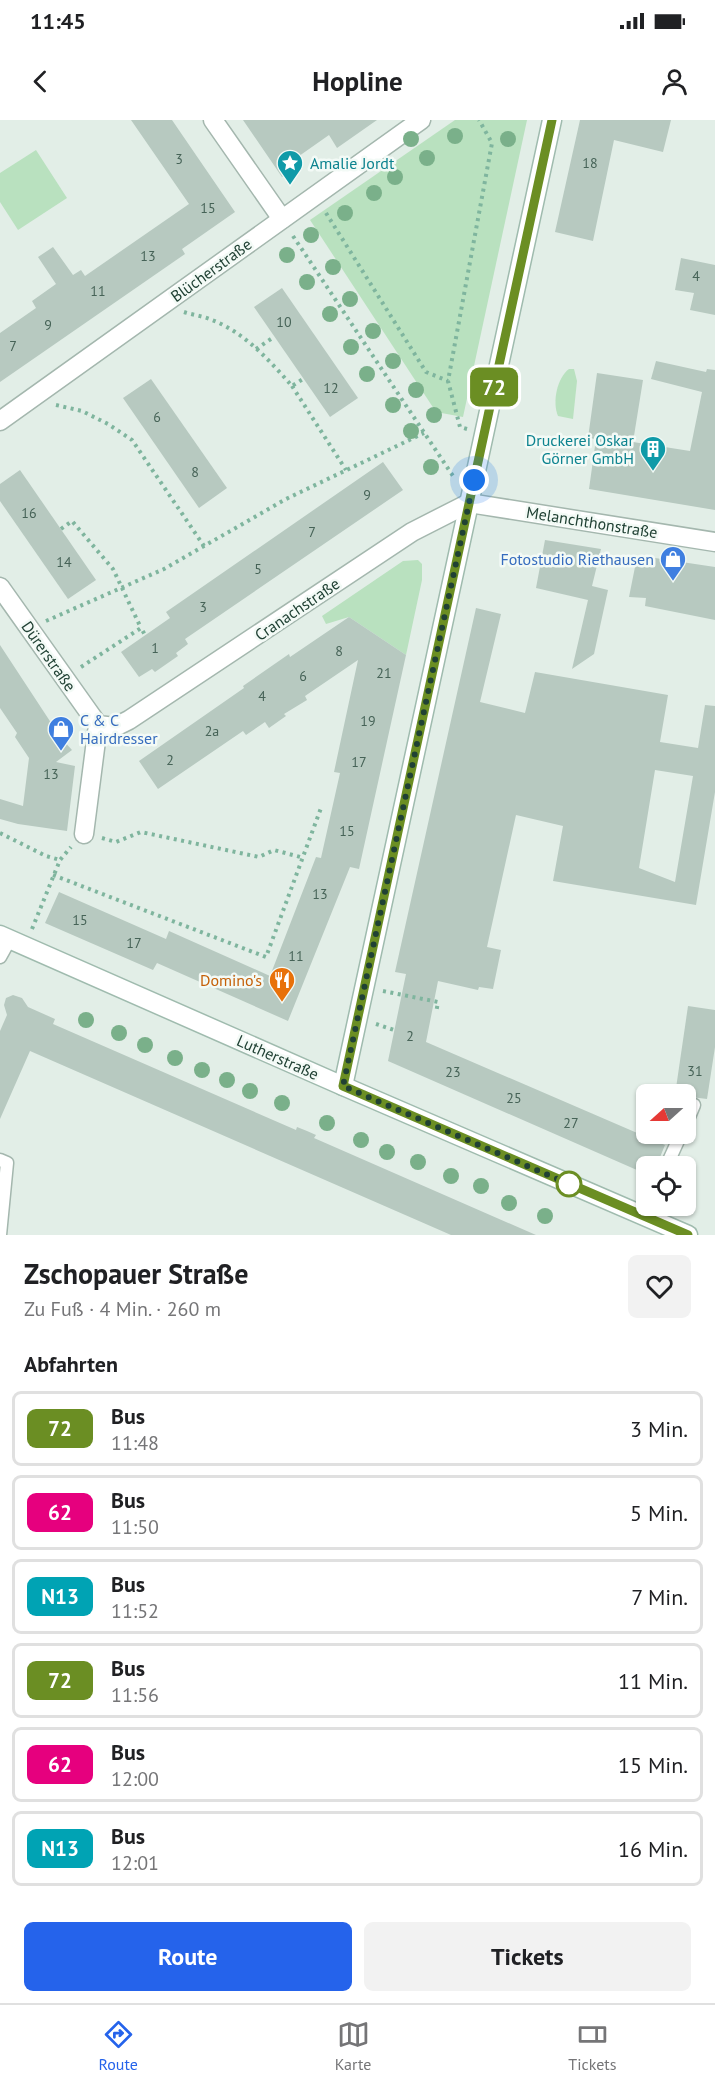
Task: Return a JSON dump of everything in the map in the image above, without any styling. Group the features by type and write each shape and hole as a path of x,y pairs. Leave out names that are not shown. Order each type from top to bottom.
{"street":[{"path":"213,120 282,219"},
{"name":"Blücherstraße","path":"0,421 422,120"},
{"path":"343,1086 552,120"},
{"name":"Melanchthonstraße","path":"469,503 715,542"},
{"name":"Cranachstraße","path":"98,725 115,727 129,720 412,532 469,503"},
{"name":"Dürerstraße","path":"0,587 98,725"},
{"path":"84,834 98,725"},
{"name":"Lutherstraße","path":"12,939 343,1086 636,1207"},
{"name":"Lutherstraße","path":"655,1216 688,1235"}],"lane":[{"path":"0,957 12,939"},
{"path":"0,1160 7,1163 0,1235"}],"path":[{"path":"479,120 492,142 448,381 460,427 484,435"},
{"path":"315,196 426,372 448,381"},
{"path":"282,219 469,503"},
{"path":"160,306 213,320 246,340 292,386 346,470"},
{"path":"256,349 274,337"},
{"path":"292,386 303,379"},
{"path":"30,399 82,411 132,440 204,546"},
{"path":"29,629 164,569 286,499 424,434"},
{"path":"61,529 72,521 113,569 146,635"},
{"path":"96,657 141,628"},
{"path":"53,875 266,957 321,808"},
{"path":"12,939 53,875 60,860 84,834 105,842 116,842 141,832 259,857 273,850 304,858"},
{"path":"0,833 46,856 60,860"},
{"path":"381,984 380,991 438,1002 436,1014"}],"green space":[{"path":"455,120 527,120 463,417 436,412 310,220"},
{"path":"36,150 67,198 18,230 0,202 0,173"},
{"path":"569,369 574,369 577,381 573,419 558,416 556,410 559,384"},
{"path":"418,560 422,564 422,580 406,655 349,617 326,624 322,616 403,561"}],"building":[{"path":"131,120 172,120 235,212 182,249 185,254 0,382 0,333 36,308 32,301 56,284 38,257 53,247 73,275 81,270 85,276 189,204"},
{"path":"243,120 377,120 337,148 329,135 292,161 296,167 282,177"},
{"path":"580,120 671,120 663,152 614,140 593,241 555,232"},
{"path":"681,258 715,265 715,315 690,310 694,293 675,290"},
{"path":"282,288 358,398 330,417 254,307"},
{"path":"656,361 706,372 707,369 715,370 715,510 589,489 596,439 588,438 597,373 643,380 633,442 690,451 702,392 651,379"},
{"path":"151,379 227,488 199,508 123,398"},
{"path":"383,462 403,490 185,639 188,644 176,653 178,656 155,672 152,669 139,677 121,652 170,618 166,612"},
{"path":"20,470 96,580 68,599 0,501 0,484"},
{"path":"545,540 601,549 592,586 608,590 594,654 572,669 588,600 536,588"},
{"path":"655,558 715,567 715,620 645,606 646,598 629,597 636,562 654,563"},
{"path":"476,608 501,614 480,702 525,713 535,672 668,695 660,742 698,748 705,705 715,706 715,792 696,905 553,881 563,826 516,815 487,947 501,950 493,989 479,987 478,990 438,981 426,1042 636,1133 636,1144 665,1145 660,1156 636,1156 636,1170 388,1061 406,974 395,972","holes":["655,770 693,776 675,882 639,868"]},
{"path":"349,617 406,655 359,869 350,867 288,1021 157,963 153,970 45,923 59,892 166,939 169,931 270,976 316,857 321,858 340,773 334,772 358,660 305,696 307,700 284,714 286,716 269,728 265,722 246,735 243,731 158,789 139,761 289,654 290,657"},
{"path":"0,645 61,738 72,750 56,762 75,766 67,831 0,819 0,799 23,806 29,758 15,737 17,733 0,708"},
{"path":"13,995 22,998 28,1007 55,1019 53,1024 296,1130 297,1127 307,1131 316,1135 314,1138 536,1235 451,1235 30,1051 0,1119 0,1031 7,1015 4,1005 6,998"},
{"path":"688,1006 715,1010 715,1047 707,1099 696,1098 696,1084 677,1084"}],"bus line":[{"name":"72","path":"552,120 343,1086 688,1235"}],"place":[{"name":"Amalie Jordt","path":"290,186"},
{"name":"Druckerei Oskar Görner GmbH","path":"653,472"},
{"name":"Fotostudio Riethausen","path":"673,582"},
{"name":"C & C Hairdresser","path":"61,752"},
{"name":"Domino's","path":"282,1003"}],"route":[{"path":"474,480 343,1086 569,1184"}]}
